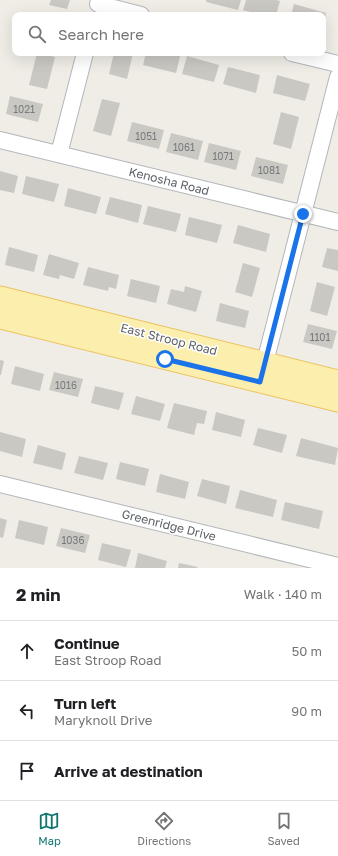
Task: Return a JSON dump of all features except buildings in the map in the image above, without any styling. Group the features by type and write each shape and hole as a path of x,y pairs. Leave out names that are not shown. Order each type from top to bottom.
{"main road":[{"name":"East Stroop Road","path":"0,297 262,372 338,401"},
{"name":"East Stroop Road","path":"0,318 262,372 338,381"}],"street":[{"path":"97,6 126,12"},
{"path":"59,154 84,56"},
{"path":"305,56 338,64"},
{"path":"262,372 338,77"},
{"name":"Kenosha Road","path":"0,140 338,222"},
{"name":"Greenridge Drive","path":"0,484 338,566"}],"route":[{"path":"165,359 260,382 303,214"}]}
